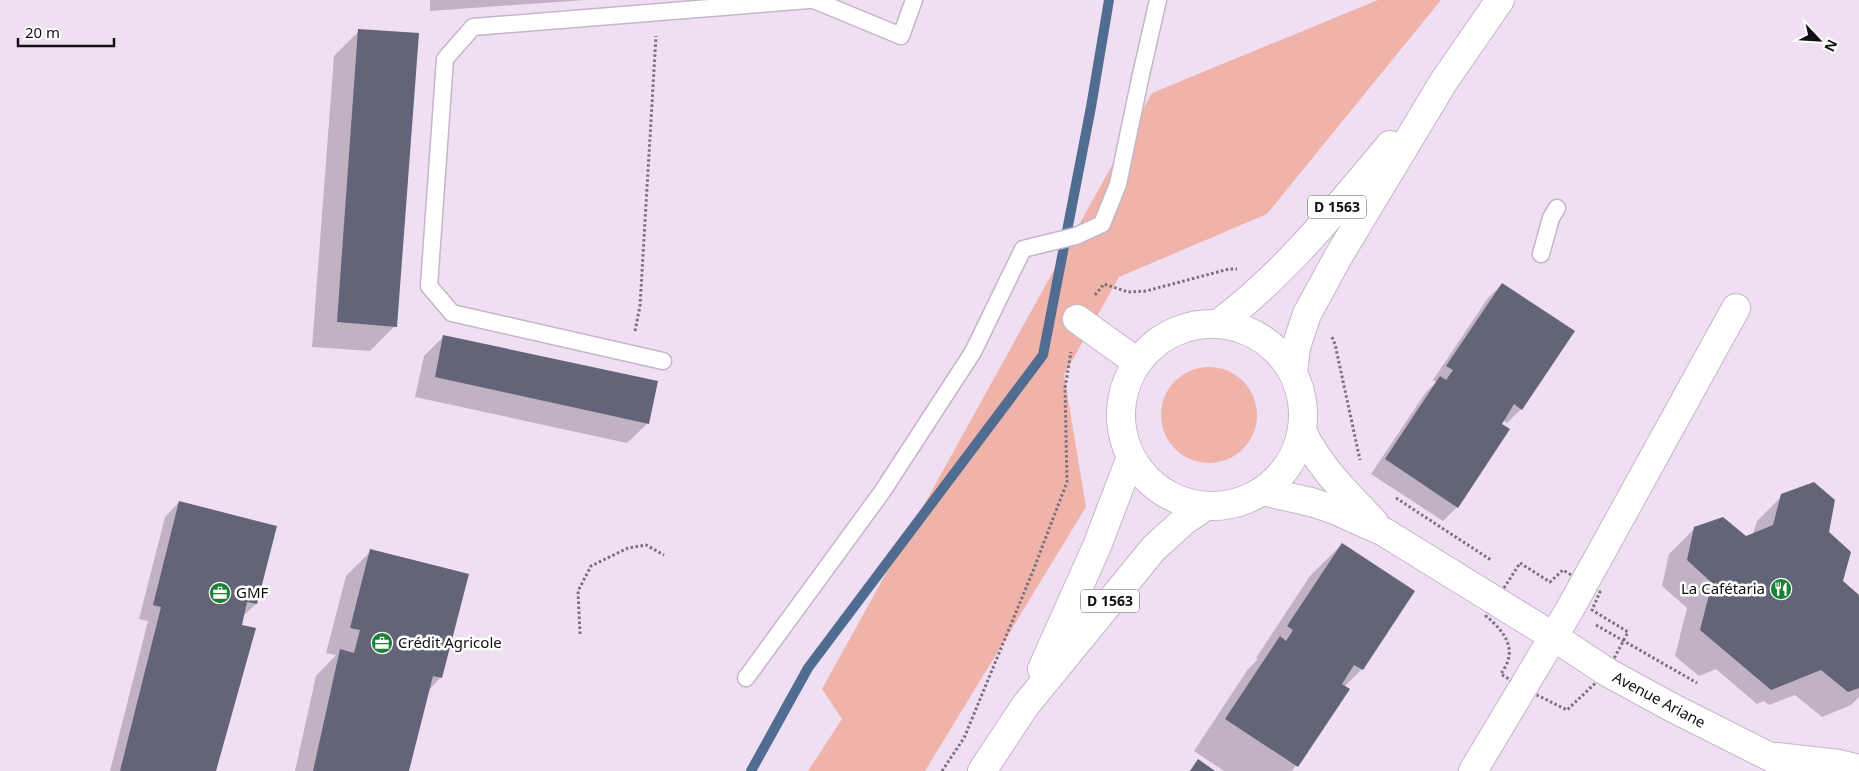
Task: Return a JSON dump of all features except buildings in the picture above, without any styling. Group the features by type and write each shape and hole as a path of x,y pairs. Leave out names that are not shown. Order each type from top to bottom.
{"main road":[{"name":"D 1563","path":"1293,372 1296,347 1307,314 1338,257 1444,81 1500,0"},
{"name":"D 1563","path":"1219,323 1266,285 1346,197 1444,81"},
{"path":"1473,771 1570,609 1736,308"},
{"path":"1077,319 1137,362"},
{"path":"1219,323 1249,330 1275,348 1293,372 1301,391 1303,411 1302,432 1294,455 1280,475 1262,492 1226,505 1206,506 1176,499 1150,482 1131,457 1123,434 1121,409 1126,385 1137,362 1153,345 1173,332 1196,324 1219,323"},
{"name":"Avenue Ariane","path":"1302,432 1313,453 1325,469 1384,532"},
{"name":"D 1563","path":"1025,706 1097,546 1131,457"},
{"name":"Avenue Ariane","path":"1262,492 1310,502 1335,510 1384,532 1607,672 1671,707 1798,771"},
{"name":"D 1563","path":"982,771 1025,706 1154,548 1184,521 1206,506"},
{"name":"Avenue Ariane","path":"1768,756 1839,764 1859,769"}],"lane":[{"path":"663,361 452,313 430,286 445,59 473,27 809,0"},
{"path":"814,0 901,36 914,0"},
{"path":"746,678 882,492 973,352 1024,249 1076,236 1102,224 1118,184 1158,0"},
{"path":"1541,254 1551,218 1557,208"}],"path":[{"path":"631,353 640,306 658,12"},
{"path":"1104,284 1128,292 1146,291 1229,269 1242,269 1266,285"},
{"path":"1307,314 1327,328 1335,344 1362,468"},
{"path":"942,771 964,738 1067,482 1065,388 1077,319"},
{"path":"1388,494 1496,563"},
{"path":"580,634 578,591 591,566 628,548 646,545 664,555"},
{"path":"1513,573 1518,576"},
{"path":"1570,609 1623,642 1698,684"}],"shaded area":[{"path":"1378,0 1441,0 1267,214 1119,277 1064,375 1086,507 925,771 808,771 842,719 822,689 1152,93"},
{"path":"1209,367 1227,371 1243,381 1253,397 1257,415 1253,433 1243,449 1227,459 1209,463 1191,459 1175,449 1165,433 1161,415 1165,397 1175,381 1191,371"}],"waterway":[{"path":"751,771 808,668 1043,355 1091,107 1109,0"}],"place":[{"name":"La Cafétaria","path":"1781,589"},
{"name":"GMF","path":"220,593"},
{"name":"Crédit Agricole","path":"382,643"}]}
